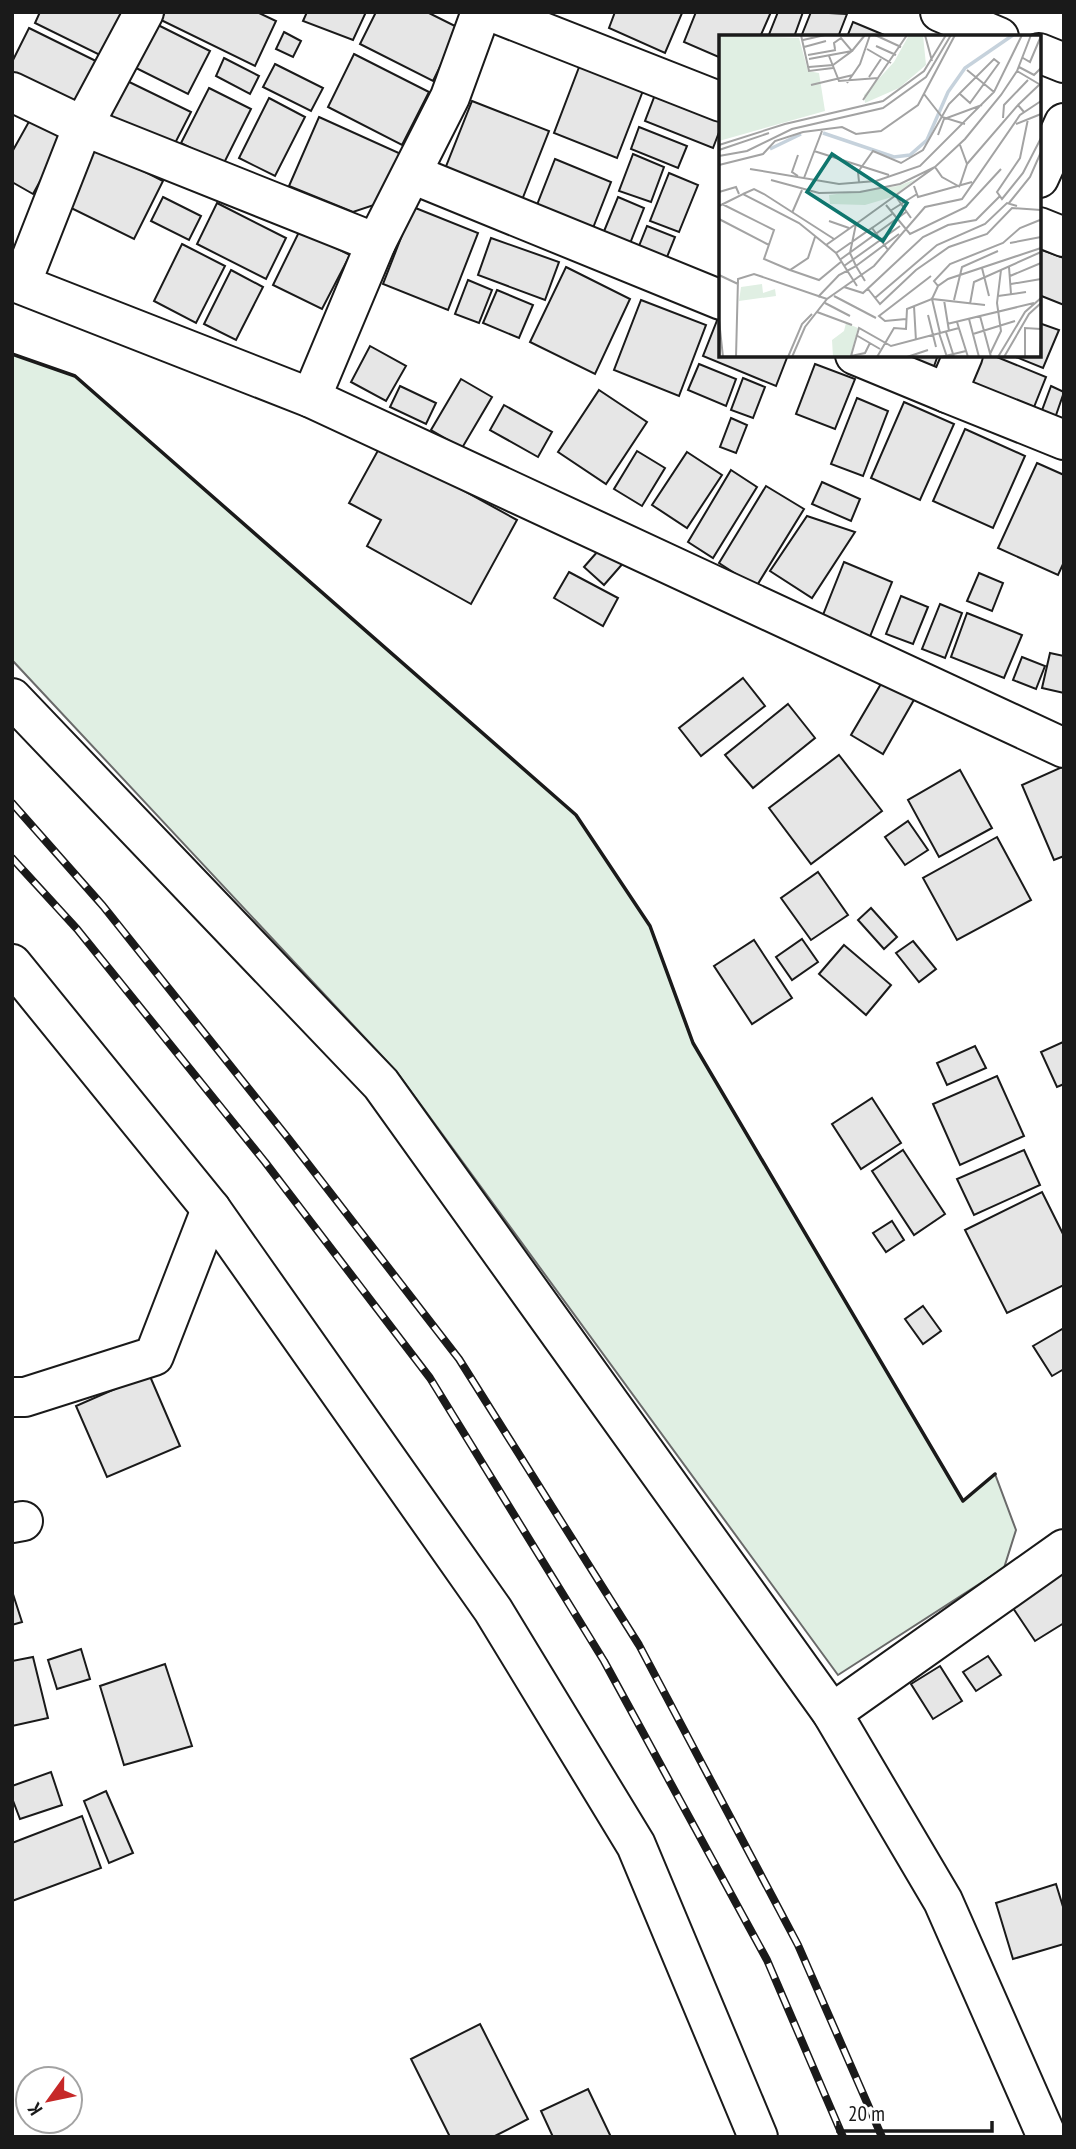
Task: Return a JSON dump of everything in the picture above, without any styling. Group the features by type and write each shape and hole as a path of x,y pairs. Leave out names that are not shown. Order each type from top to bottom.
{"street":[{"path":"144,12 83,126 17,282 311,398 1064,748"},
{"path":"311,398 376,243 450,97 481,12"},
{"path":"492,12 719,101"},
{"path":"940,12 994,35"},
{"path":"1041,54 1064,63"},
{"path":"12,92 83,126 376,243"},
{"path":"1041,174 1064,122"},
{"path":"412,174 719,299"},
{"path":"1041,228 1064,237"},
{"path":"860,357 1064,440"},
{"path":"947,393 962,357"},
{"path":"12,698 381,1084 832,1713 943,1901 1047,2137"},
{"path":"12,964 211,1209 493,1610 636,1845 758,2137"},
{"path":"12,1397 25,1397 154,1356 211,1209"},
{"path":"832,1713 1064,1549"}],"green space":[{"path":"12,354 75,376 576,815 650,926 693,1043 963,1501 995,1474 1016,1530 1004,1568 838,1675 396,1071 12,660"}],"building":[{"path":"40,12 134,12 110,60 35,23"},
{"path":"165,12 257,12 276,21 255,66 161,20"},
{"path":"307,12 366,12 353,40 303,21"},
{"path":"376,12 427,12 459,28 433,81 360,44"},
{"path":"615,12 682,13 665,53 609,28"},
{"path":"696,12 771,12 761,35 719,35 719,57 684,42"},
{"path":"778,12 803,12 795,35 769,35"},
{"path":"811,12 847,14 839,35 802,35"},
{"path":"152,22 210,51 188,94 130,65"},
{"path":"853,22 884,35 848,35"},
{"path":"29,28 104,65 82,108 12,73 12,62"},
{"path":"284,32 301,41 293,57 276,49"},
{"path":"354,54 429,92 402,145 328,107"},
{"path":"224,58 259,76 250,94 216,76"},
{"path":"581,62 644,88 617,158 554,133"},
{"path":"275,64 323,88 311,111 263,87"},
{"path":"119,77 191,112 170,153 99,119"},
{"path":"658,87 719,111 719,132 713,148 645,121"},
{"path":"209,88 251,109 223,165 181,143"},
{"path":"269,98 305,117 275,176 239,158"},
{"path":"472,101 549,131 520,205 443,174"},
{"path":"319,117 401,154 380,203 353,212 289,186"},
{"path":"31,118 65,136 33,194 12,182 12,152"},
{"path":"639,127 687,146 678,168 631,149"},
{"path":"93,145 163,181 134,239 63,204"},
{"path":"633,154 664,167 651,202 619,191"},
{"path":"555,159 611,182 591,233 535,210"},
{"path":"669,173 698,185 679,232 650,221"},
{"path":"163,197 201,216 189,240 151,221"},
{"path":"618,197 644,208 627,251 600,241"},
{"path":"217,203 286,238 266,279 197,244"},
{"path":"413,207 478,233 448,310 383,284"},
{"path":"647,226 675,237 663,267 635,256"},
{"path":"300,230 350,255 322,309 273,285"},
{"path":"491,238 559,262 545,300 478,275"},
{"path":"182,244 225,266 196,323 154,301"},
{"path":"1041,250 1064,258 1064,305 1041,296"},
{"path":"566,267 630,299 595,374 530,342"},
{"path":"231,270 263,287 236,340 204,324"},
{"path":"468,280 492,290 479,323 455,314"},
{"path":"497,290 533,305 519,338 483,323"},
{"path":"641,300 706,325 679,396 614,370"},
{"path":"718,318 719,357 787,357 776,386 703,356"},
{"path":"1041,324 1059,330 1043,368 1016,357 1041,357"},
{"path":"370,346 406,366 386,401 351,382"},
{"path":"904,357 937,357 933,369"},
{"path":"976,357 997,357 1046,377 1034,407 967,381"},
{"path":"699,364 736,379 726,406 688,390"},
{"path":"815,364 855,379 835,429 796,414"},
{"path":"743,378 765,387 753,418 731,410"},
{"path":"461,379 492,397 462,448 431,430"},
{"path":"400,386 436,403 426,424 390,407"},
{"path":"1051,386 1064,392 1055,418 1041,413"},
{"path":"599,390 647,422 606,484 558,452"},
{"path":"857,398 888,411 863,476 831,464"},
{"path":"904,402 954,424 920,500 871,478"},
{"path":"504,405 552,432 538,457 490,430"},
{"path":"731,418 747,425 736,453 720,447"},
{"path":"965,429 1025,456 993,528 933,501"},
{"path":"381,445 517,520 471,604 367,546 381,520 349,503"},
{"path":"637,451 665,468 642,506 614,489"},
{"path":"687,452 722,475 687,528 652,505"},
{"path":"1037,463 1064,475 1064,562 1058,575 998,548"},
{"path":"731,470 757,487 713,558 688,542"},
{"path":"822,482 860,499 851,521 812,504"},
{"path":"766,486 804,509 756,587 719,563"},
{"path":"807,516 855,532 812,598 770,571"},
{"path":"605,543 625,561 604,585 584,567"},
{"path":"844,562 892,582 869,639 821,620"},
{"path":"569,572 618,598 603,626 554,598"},
{"path":"979,573 1003,583 992,611 967,601"},
{"path":"901,596 928,607 913,644 886,634"},
{"path":"940,604 962,613 945,658 922,649"},
{"path":"967,613 1022,635 1004,678 951,657"},
{"path":"1050,653 1064,656 1064,693 1042,688"},
{"path":"1022,657 1045,666 1036,689 1013,680"},
{"path":"888,672 919,691 883,754 851,735"},
{"path":"743,678 765,706 701,756 679,728"},
{"path":"788,704 815,738 753,788 725,755"},
{"path":"839,755 882,811 811,864 769,808"},
{"path":"1062,767 1064,856 1054,860 1022,785"},
{"path":"960,770 992,828 939,857 908,800"},
{"path":"908,821 928,850 905,865 885,837"},
{"path":"997,837 1031,900 957,940 923,878"},
{"path":"818,872 848,915 811,940 781,898"},
{"path":"871,908 897,937 884,949 858,920"},
{"path":"802,939 818,962 792,980 776,957"},
{"path":"754,940 792,998 752,1024 714,966"},
{"path":"913,941 936,969 919,982 896,953"},
{"path":"844,945 891,985 866,1015 819,974"},
{"path":"1063,1042 1064,1084 1057,1087 1041,1052"},
{"path":"975,1046 986,1068 947,1085 937,1063"},
{"path":"997,1076 1024,1136 960,1165 933,1104"},
{"path":"872,1098 901,1143 861,1169 832,1124"},
{"path":"903,1150 945,1214 914,1235 872,1171"},
{"path":"1024,1150 1040,1185 974,1215 957,1179"},
{"path":"1042,1192 1064,1236 1064,1285 1007,1313 965,1230"},
{"path":"892,1221 904,1240 886,1252 873,1233"},
{"path":"923,1306 941,1331 923,1344 905,1319"},
{"path":"1064,1328 1064,1369 1052,1376 1033,1346"},
{"path":"149,1374 180,1446 107,1477 76,1406"},
{"path":"1064,1571 1064,1623 1035,1641 1011,1605"},
{"path":"12,1591 22,1622 12,1625"},
{"path":"81,1649 90,1679 57,1689 48,1660"},
{"path":"988,1656 1001,1675 976,1691 963,1672"},
{"path":"33,1657 48,1718 12,1726 12,1661"},
{"path":"165,1664 192,1746 124,1765 100,1686"},
{"path":"940,1666 962,1701 933,1719 911,1684"},
{"path":"51,1772 62,1805 20,1819 12,1798 12,1786"},
{"path":"106,1791 133,1853 109,1863 84,1801"},
{"path":"82,1816 101,1868 12,1901 12,1843"},
{"path":"1056,1884 1064,1910 1064,1944 1013,1959 996,1903"},
{"path":"480,2024 528,2119 493,2137 450,2137 411,2059"},
{"path":"588,2089 611,2137 553,2137 541,2111"}],"railway":[{"path":"12,803 103,906 288,1138 459,1359 639,1645 798,1945 882,2137"},
{"path":"12,858 77,929 265,1162 430,1378 604,1661 767,1960 843,2137"}],"wall":[{"path":"12,354 75,376 576,815 650,926 693,1043 963,1501 995,1474"}]}
